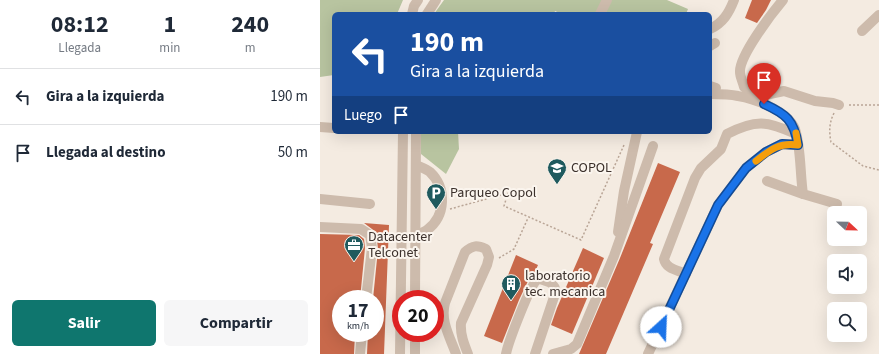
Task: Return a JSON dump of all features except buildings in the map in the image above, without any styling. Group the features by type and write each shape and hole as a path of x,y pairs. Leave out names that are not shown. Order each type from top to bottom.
{"street":[{"path":"412,12 418,0"},
{"path":"428,12 436,0"},
{"path":"601,12 607,0"},
{"path":"712,28 718,25 725,18 734,0"},
{"path":"783,0 748,49 743,60 740,71 744,87 753,93 765,95 784,91 815,101 839,105"},
{"path":"862,31 879,15"},
{"path":"712,89 739,96 775,109 781,112 792,123 798,145 803,194"},
{"path":"686,274 667,266 664,259 695,178 705,164 719,152 727,134 748,124 760,123 771,124 796,134"},
{"path":"320,127 332,128"},
{"path":"400,354 403,134"},
{"path":"415,290 416,134"},
{"path":"614,256 624,191 637,134"},
{"path":"648,354 718,205 746,168 766,152 782,144 798,145"},
{"path":"553,354 571,349 577,344 614,256 653,146"},
{"path":"415,236 426,231 435,222 441,212 443,197 438,182 429,171 416,165"},
{"path":"767,181 837,204"},
{"path":"320,199 370,204"},
{"path":"320,227 361,229 370,235 372,248 367,290"},
{"path":"456,354 443,320 443,312 445,303 466,252 471,247 479,246 486,249 489,257 487,265 461,323 460,329 468,354"},
{"path":"506,354 513,331 531,288 537,280 540,279 555,286 556,291 535,354"},
{"path":"360,354 361,342"},
{"path":"415,342 415,354"}],"path":[{"path":"879,105 839,105 832,118 829,131 831,142 863,166 879,170"},
{"path":"441,212 508,193 504,206 580,240 627,139"},
{"path":"487,265 514,249 528,218"}],"green space":[{"path":"320,0 403,0 398,12 332,12 332,75 320,77"},
{"path":"444,0 667,0 688,9 687,12 435,12"},
{"path":"421,134 458,134 459,149 446,174 421,154"}],"slow traffic":[{"path":"756,161 766,152 782,144 798,145 796,133"}],"place":[{"name":"COPOL","path":"557,185"},
{"name":"Parqueo Copol","path":"436,210"},
{"name":"Datacenter Telconet","path":"354,262"},
{"name":"laboratorio tec. mecanica","path":"511,301"}],"route":[{"path":"661,327 718,205 746,168 766,152 782,144 798,145 795,128 789,119 781,112 764,104"}]}
